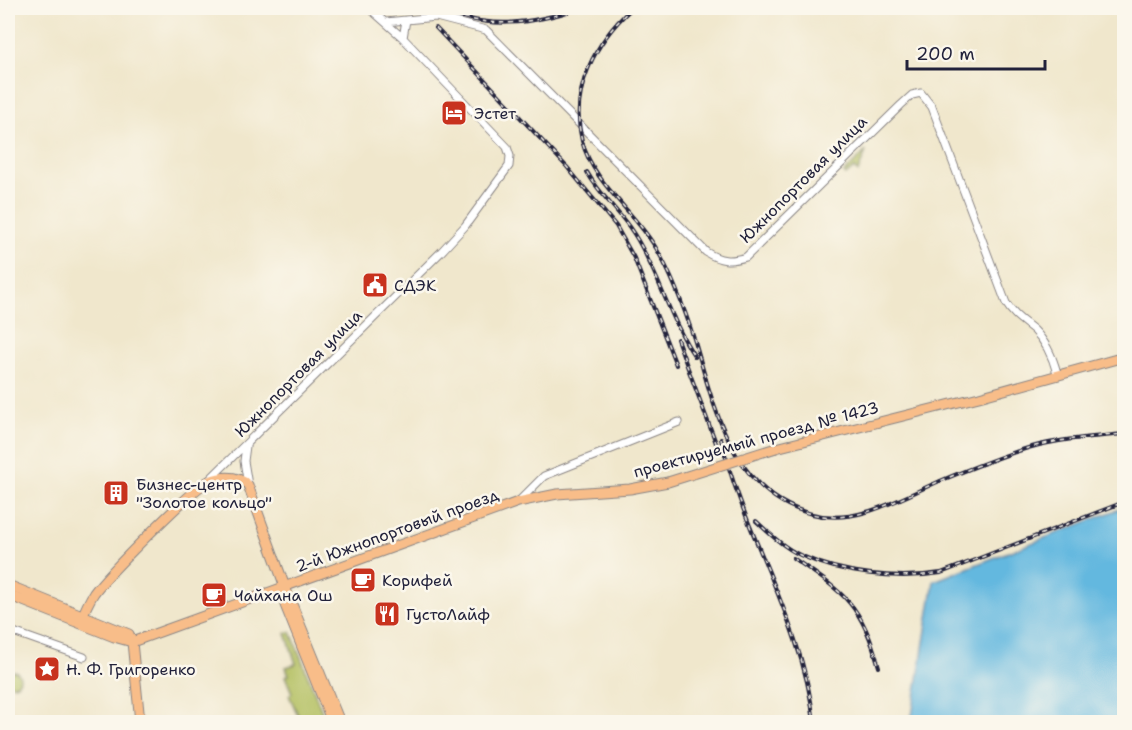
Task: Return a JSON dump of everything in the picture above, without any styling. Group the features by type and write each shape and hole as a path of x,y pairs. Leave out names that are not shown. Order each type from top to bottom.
{"main road":[{"path":"1057,373 1125,357"},
{"name":"проектируемый проезд № 1423","path":"518,502 557,494 630,489 668,482 776,448 1000,391 1057,373"},
{"path":"114,637 132,642 285,587 248,485 234,477 208,481"},
{"name":"Южнопортовая улица","path":"82,618 94,592 119,565 208,481"},
{"name":"2-й Южнопортовый проезд","path":"332,723 285,587 518,502"},
{"path":"8,585 82,618 114,637 126,648 133,660"},
{"path":"8,595 129,634 132,642 140,723"},
{"name":"2-й Южнопортовый проезд","path":"293,614 340,723"}],"street":[{"name":"Южнопортовая улица","path":"208,481 440,253 465,226 509,166 510,156 507,147 403,38 369,8"},
{"name":"Южнопортовая улица","path":"406,20 436,17 486,30 707,253 719,259 731,261 746,257 901,105 912,95 921,93 932,107 1006,303 1012,313 1036,332 1044,342 1057,373"},
{"path":"386,22 406,20 403,38"},
{"name":"2-й Южнопортовый проезд","path":"518,502 544,476 679,422"},
{"path":"246,446 244,461 248,485"},
{"path":"8,630 84,657"}],"green space":[{"path":"866,151 858,172 854,168 846,175 844,173"},
{"path":"291,632 326,722 301,722 289,695 292,693 285,676 289,675 286,667 296,664 286,633"},
{"path":"13,671 18,673 20,678 18,683 13,685 8,683 6,678 8,673"}],"water":[{"path":"1124,507 1124,722 911,722 934,581"}],"railway":[{"path":"439,8 474,20 509,23 544,18 580,8"},
{"path":"584,11 594,8"},
{"path":"632,8 607,35 589,67 579,103 582,141 587,156 604,184 647,235 662,259 687,318 711,395 731,446 746,469 763,488 785,504 812,514 829,517 845,516 878,508 940,481 1028,448 1064,440 1124,434"},
{"path":"959,13 964,8"},
{"path":"436,28 567,167 616,226 634,258 676,365"},
{"path":"587,172 642,248 678,327 695,357"},
{"path":"677,339 719,451"},
{"path":"721,439 731,475 798,649 808,685 814,722"},
{"path":"756,521 788,548 816,562 869,574 906,576 941,573 1124,502"},
{"path":"793,558 826,581 849,602 866,628 879,667"}],"place":[{"name":"Эстет","path":"454,113"},
{"name":"СДЭК","path":"375,285"},
{"name":"Бизнес-центр \"Золотое кольцо\"","path":"116,493"},
{"name":"Корифей","path":"363,580"},
{"name":"Чайхана Ош","path":"214,595"},
{"name":"ГустоЛайф","path":"387,614"},
{"name":"Н. Ф. Григоренко","path":"47,669"}]}
